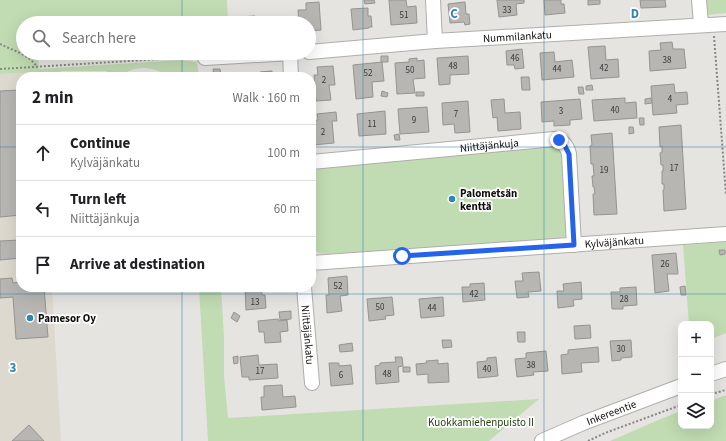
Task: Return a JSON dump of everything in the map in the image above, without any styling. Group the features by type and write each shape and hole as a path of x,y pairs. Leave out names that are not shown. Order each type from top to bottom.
{"street":[{"path":"433,0 435,41"},
{"path":"699,0 713,24"},
{"name":"Nummilankatu","path":"316,51 435,41 713,24"},
{"path":"291,60 291,72"},
{"name":"Niittäjänkuja","path":"316,162 546,139 559,140 564,144 569,154 574,245"},
{"name":"Kylväjänkatu","path":"316,263 726,234"},
{"name":"Niittäjänkatu","path":"304,292 312,383"},
{"path":"714,373 726,369"},
{"name":"Inkereentie","path":"542,441 583,423 678,387"}],"path":[{"path":"713,24 726,195"},
{"path":"0,44 16,52"},
{"path":"31,60 37,67"},
{"path":"0,69 143,60"},
{"path":"714,393 726,390"},
{"path":"588,441 605,433 678,406"}],"shaded area":[{"path":"16,73 16,292 52,292 61,441 0,441 0,74"}],"green space":[{"path":"0,0 227,0 228,16 16,16 16,60 38,60 39,69 181,60 197,62 198,72 160,72 149,68 139,68 126,72 62,71 16,72 0,74"},
{"path":"706,0 726,0 726,13 708,15"},
{"path":"558,146 563,153 567,236 560,239 329,254 319,253 316,251 316,167"},
{"path":"726,242 726,333 714,338 714,321 689,321 683,245"},
{"name":"Kuokkamiehenpuisto II","path":"199,292 221,292 224,338 224,376 228,418 539,399 489,441 208,441"},
{"path":"726,395 726,441 610,441 678,412 678,429 714,429 714,400"}],"building":[{"path":"364,0 374,0 375,3 365,4"},
{"path":"389,0 406,0 407,7 416,6 417,23 391,25"},
{"path":"497,0 524,0 524,3 516,4 517,15 499,17"},
{"path":"544,0 561,0 561,4 564,4 565,13 545,15"},
{"path":"588,0 600,0 600,4 588,5"},
{"path":"640,0 665,0 666,7 641,8"},
{"path":"319,2 321,30 316,30 316,16 298,16 298,10 306,10 306,3"},
{"path":"465,2 466,14 469,14 470,24 465,25 464,22 450,23 448,4"},
{"path":"368,8 368,16 371,16 372,27 353,30 351,9"},
{"path":"672,42 673,49 684,49 686,68 650,71 649,51 661,50 660,43"},
{"path":"605,46 606,60 618,59 619,77 591,79 588,47"},
{"path":"522,49 524,68 515,69 514,65 507,65 506,51"},
{"path":"554,52 555,62 572,60 574,77 542,80 540,53"},
{"path":"381,56 388,56 388,62 381,62"},
{"path":"468,56 469,74 450,75 450,84 439,85 437,58"},
{"path":"417,58 417,61 424,60 425,78 413,79 415,93 397,94 395,63 409,62 409,59"},
{"path":"382,62 384,81 372,82 373,97 356,99 353,65"},
{"path":"333,66 335,85 329,85 331,100 316,101 316,75 318,75 317,67"},
{"path":"213,69 220,69 220,72 213,72"},
{"path":"521,77 529,77 530,90 522,90"},
{"path":"674,84 675,93 687,92 688,104 676,105 677,113 653,115 651,86"},
{"path":"592,85 593,90 586,90 586,86"},
{"path":"578,87 583,87 584,94 579,94"},
{"path":"16,90 16,215 0,217 0,91"},
{"path":"382,91 388,93 387,97 381,96"},
{"path":"416,92 424,92 424,96 416,96"},
{"path":"625,98 625,103 636,102 637,118 594,121 592,100"},
{"path":"651,98 652,103 645,104 645,99"},
{"path":"504,99 505,113 520,112 521,129 498,131 497,117 493,118 491,100"},
{"path":"580,99 582,119 570,120 570,125 554,126 554,121 542,122 541,102"},
{"path":"468,101 470,132 455,133 454,124 443,125 442,103"},
{"path":"427,107 429,132 400,134 398,109"},
{"path":"385,111 386,134 359,136 357,114"},
{"path":"336,112 337,121 332,121 334,143 316,145 317,114"},
{"path":"639,118 644,118 644,125 640,125"},
{"path":"681,125 686,209 664,211 664,184 662,184 663,165 661,165 660,153 662,152 662,146 660,147 659,127"},
{"path":"629,127 633,127 634,133 629,134"},
{"path":"612,133 617,214 594,215 593,194 595,194 592,176 594,176 593,164 591,164 591,135"},
{"path":"399,134 400,140 395,140 394,135"},
{"path":"16,240 16,258 0,260 0,241"},
{"path":"719,250 725,250 725,254 720,255"},
{"path":"676,253 678,274 667,274 669,291 655,293 652,255"},
{"path":"539,272 541,291 528,292 529,297 517,298 515,281 523,281 522,273"},
{"path":"347,276 348,295 340,296 342,311 327,313 326,295 329,295 328,278"},
{"name":"Pamesor Oy","path":"12,278 13,283 16,283 16,292 44,292 48,337 16,339 13,297 0,298 0,279"},
{"path":"581,282 582,299 573,300 574,306 558,308 557,291 564,291 563,284"},
{"path":"484,283 485,300 463,302 462,287 470,287 470,284"},
{"path":"685,286 686,295 681,295 680,287"},
{"path":"636,287 637,305 623,306 623,309 612,309 611,292 620,292 620,288"},
{"path":"245,292 262,292 262,295 265,295 266,308 246,310"},
{"path":"392,297 394,315 385,316 386,319 369,321 367,299"},
{"path":"443,297 444,316 421,318 419,299"},
{"path":"291,311 291,319 280,320 279,312"},
{"path":"234,312 240,316 237,322 231,318"},
{"path":"278,319 279,321 287,320 288,331 280,332 281,342 265,343 264,332 259,332 258,321"},
{"path":"590,325 591,338 575,339 574,326"},
{"path":"517,332 525,332 525,342 518,342"},
{"path":"442,340 451,340 452,347 443,348"},
{"path":"631,340 632,357 612,361 610,341"},
{"path":"352,343 353,351 340,352 339,345"},
{"path":"598,347 599,362 581,363 582,372 562,374 561,355 568,354 568,350"},
{"path":"546,351 548,371 533,372 534,375 517,377 515,359 526,358 526,353"},
{"path":"258,355 259,365 277,364 278,378 249,380 249,377 242,377 240,357"},
{"path":"238,356 238,363 234,364 233,357"},
{"path":"395,357 402,357 403,366 398,367 399,382 376,384 375,366 380,365 380,363 396,362"},
{"path":"496,357 498,376 478,378 477,362 487,361 487,358"},
{"path":"438,360 438,364 448,363 449,382 428,383 428,374 417,375 416,364"},
{"path":"329,363 339,363 339,366 351,365 353,384 331,386"},
{"path":"403,367 410,367 410,372 403,372"},
{"path":"282,385 283,397 295,396 296,407 262,410 261,397 264,397 264,386"},
{"path":"29,425 44,441 12,441"}],"place":[{"name":"Palometsän kenttä","path":"452,199"},
{"name":"Pamesor Oy","path":"30,318"}],"route":[{"path":"402,256 574,245 569,154 567,148 559,140"}]}
